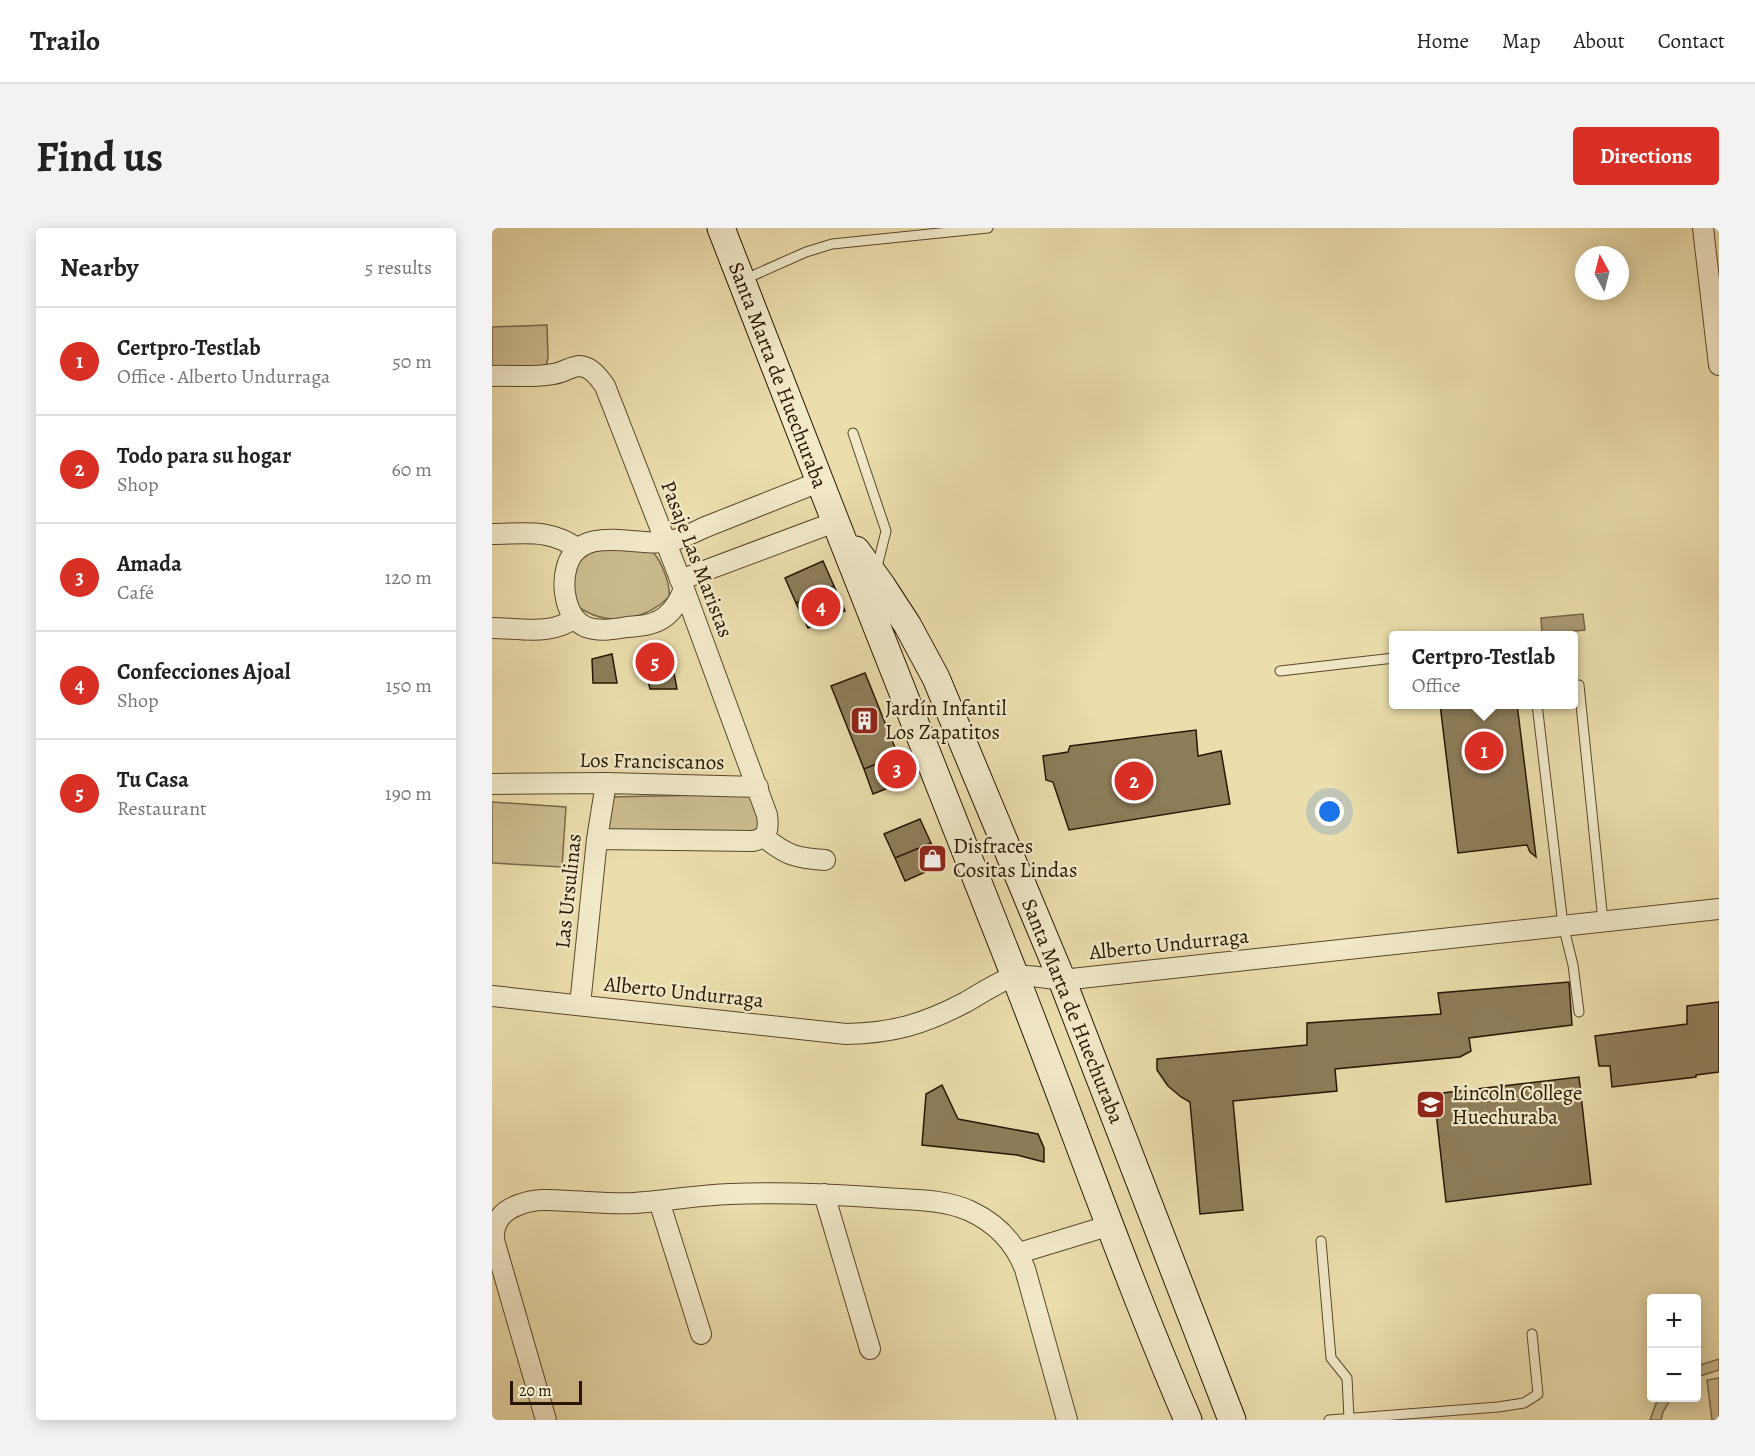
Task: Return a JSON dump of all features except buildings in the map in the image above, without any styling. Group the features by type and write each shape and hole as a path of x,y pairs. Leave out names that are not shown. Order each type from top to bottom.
{"street":[{"name":"Santa Marta de Huechuraba","path":"721,228 1080,1142 1165,1367 1188,1420"},
{"path":"1703,228 1719,365"},
{"name":"Pasaje Las Maristas","path":"492,376 554,374 580,366 588,368 600,379 666,542 758,787"},
{"path":"819,482 666,542 599,540 578,549 567,564 564,584 567,602 574,618 589,628 642,626 666,616 674,608 682,585 835,522"},
{"name":"Santa Marta de Huechuraba","path":"835,522 908,626 936,678 1062,980 1232,1420"},
{"path":"492,534 548,534 561,538 578,549"},
{"path":"492,628 551,629 567,624 574,618"},
{"name":"Los Franciscanos","path":"492,784 606,783 758,787"},
{"name":"Las Ursulinas","path":"580,1005 597,839 606,783"},
{"path":"597,839 753,841 764,837 768,829 767,815 758,787"},
{"path":"764,837 793,856 825,860"},
{"name":"Alberto Undurraga","path":"492,996 846,1034 868,1034 928,1021 1015,976 1062,980 1719,909"},
{"path":"1080,1142 1120,1127"},
{"path":"546,1420 495,1247 495,1217 511,1207 534,1200 608,1203 659,1201 728,1194 824,1194 951,1204 969,1210 998,1229 1019,1253 1025,1269 1068,1420"},
{"path":"824,1194 870,1348"},
{"path":"659,1201 701,1334"},
{"path":"1019,1253 1111,1225"}],"lane":[{"path":"741,281 806,252 832,244 988,228"},
{"path":"853,433 886,531 875,576"},
{"path":"1280,671 1389,659"},
{"path":"1579,685 1603,921"},
{"path":"1537,709 1563,925 1573,965 1579,1012"},
{"path":"1321,1241 1331,1358 1347,1378 1349,1418"},
{"path":"1329,1420 1524,1403 1538,1394 1532,1334"}],"shaded area":[{"path":"547,325 548,358 546,366 492,370 492,327"},
{"path":"602,548 650,550 664,571 669,597 651,610 630,618 608,619 580,608 575,599 574,570 580,560"},
{"path":"1583,614 1585,630 1542,631 1541,618"},
{"path":"753,794 762,831 601,840 608,797"},
{"path":"492,802 566,807 562,867 492,863"},
{"path":"1719,1359 1719,1370 1701,1376 1701,1365"},
{"path":"1719,1378 1719,1420 1712,1420 1707,1380"},
{"path":"1657,1402 1669,1402 1661,1420 1650,1420"}],"place":[{"name":"Confecciones Ajoal","path":"821,607"},
{"name":"Tu Casa","path":"655,662"},
{"name":"Jardín Infantil Los Zapatitos","path":"864,720"},
{"name":"Certpro-Testlab","path":"1484,751"},
{"name":"Amada","path":"897,769"},
{"name":"Todo para su hogar","path":"1134,781"},
{"name":"Disfraces Cositas Lindas","path":"932,858"},
{"name":"Lincoln College Huechuraba","path":"1431,1105"}]}
